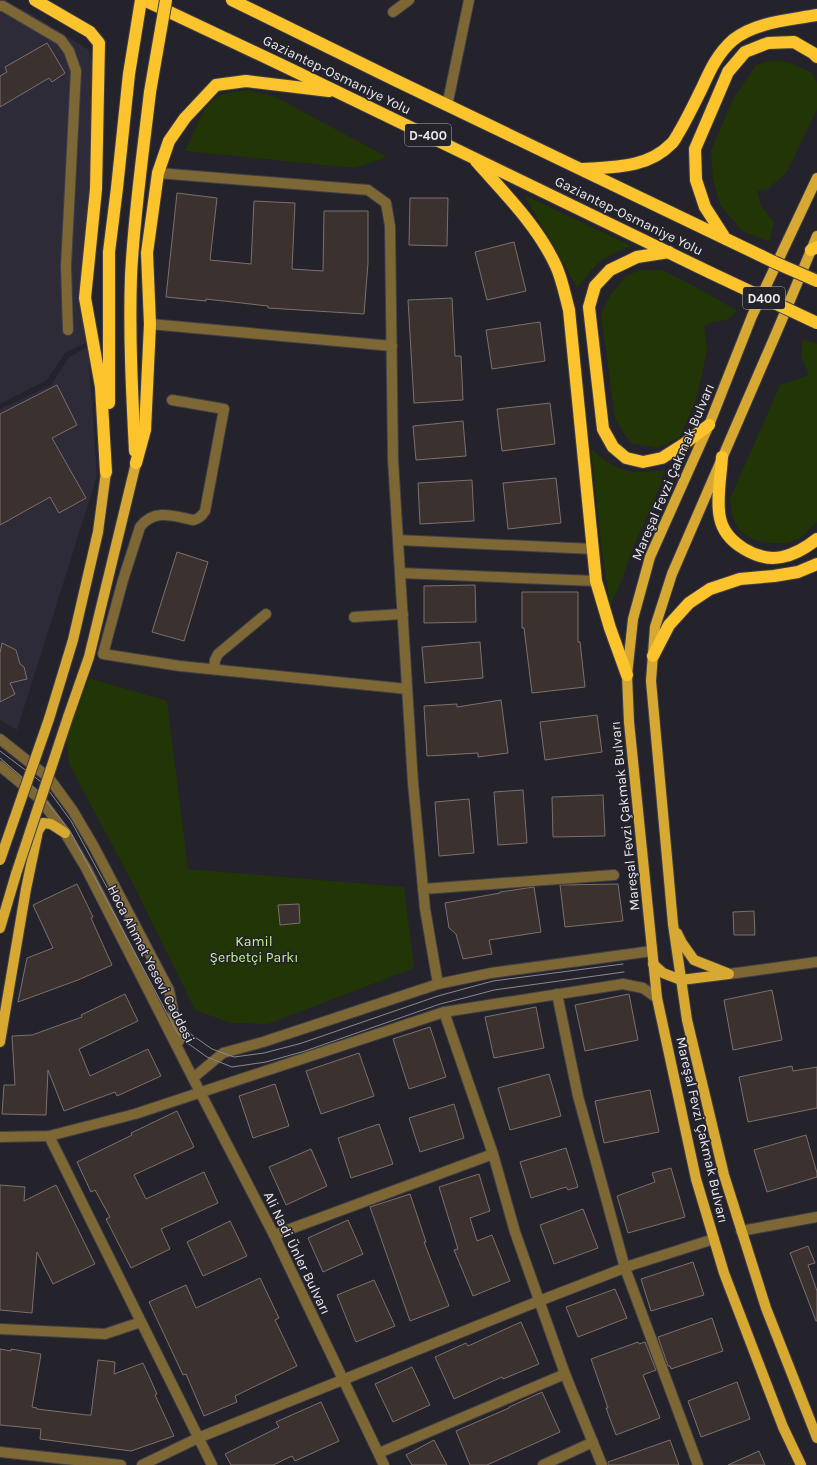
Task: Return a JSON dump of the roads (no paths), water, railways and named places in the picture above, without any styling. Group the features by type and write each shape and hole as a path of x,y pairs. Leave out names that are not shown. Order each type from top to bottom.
{"highway":[{"path":"35,0 90,32 99,43 96,189 86,298 101,387 106,472"},
{"path":"106,472 110,384 109,252 129,74 142,0"},
{"name":"Gaziantep-Osmaniye Yolu","path":"142,0 341,93 817,323"},
{"path":"136,463 131,368 131,276 139,185 150,92 166,0"},
{"name":"Gaziantep-Osmaniye Yolu","path":"232,0 447,106 776,263 817,280"},
{"path":"581,170 623,167 649,160 672,144 689,117 707,76 719,55 734,40 753,29 769,24 817,15"},
{"path":"726,239 705,207 698,187 696,180 695,149 728,72 745,52 768,43 794,42 817,57"},
{"path":"136,463 145,430 150,324 147,253 158,173 169,141 185,118 216,85 246,80 341,93"},
{"path":"471,156 534,228 556,266 569,310 596,581 626,675"},
{"path":"669,252 637,257 610,270 595,286 589,307 603,429 613,447 626,458 643,462 662,458 709,425"},
{"path":"722,457 719,501 720,519 729,536 741,548 759,556 781,557 803,550 817,539"},
{"path":"653,656 669,625 688,603 710,589 740,579 798,572 817,564"}],"main road":[{"name":"Mareşal Fevzi Çakmak Bulvarı","path":"801,1465 783,1427 724,1273 696,1179 657,998 629,722 626,675 633,618 650,557 709,425 752,316 817,178"},
{"name":"Mareşal Fevzi Çakmak Bulvarı","path":"817,236 814,248 672,574 655,627 651,681 673,924 687,1020 722,1168 741,1231 766,1308 817,1438"},
{"path":"0,928 16,874 89,657 136,463"},
{"path":"0,860 73,640 98,532 106,472"},
{"path":"0,1042 26,889 38,831 43,823 51,824 65,833"},
{"path":"673,924 682,943 694,960 729,974"},
{"path":"653,964 663,973 681,980 729,974"}],"street":[{"path":"393,12 409,0"},
{"path":"447,106 469,0"},
{"path":"0,6 3,6 61,40 69,51 76,71 66,266 68,330"},
{"path":"158,173 368,190 386,203 390,226 393,460 413,783 425,909 438,984"},
{"path":"150,324 392,346"},
{"path":"172,400 224,410 205,511 197,520 162,514 153,516 144,522 140,527 123,580 103,654 180,666 407,689"},
{"path":"398,540 593,549"},
{"path":"400,573 596,581"},
{"path":"214,669 215,660 218,654 266,614"},
{"path":"354,617 403,614"},
{"name":"Hoca Ahmet Yesevi Caddesi","path":"0,739 49,778 73,811 93,844 168,990 182,1054"},
{"name":"Hoca Ahmet Yesevi Caddesi","path":"0,766 41,800 65,833 86,868 182,1054"},
{"path":"423,889 614,875"},
{"path":"193,1078 223,1053 263,1042 438,984 491,973 652,951"},
{"path":"729,974 817,962"},
{"path":"0,1137 48,1136 135,1114 444,1012 623,984 643,988 657,998"},
{"path":"556,994 578,1096 624,1268 698,1465"},
{"path":"444,1012 492,1154 515,1232 539,1301 565,1374 602,1465"},
{"name":"Ali Nadi Ünler Bulvarı","path":"182,1054 274,1235 384,1465"},
{"path":"48,1136 212,1465"},
{"path":"274,1235 492,1154"},
{"path":"741,1231 817,1217"},
{"path":"142,1465 198,1438 539,1301 624,1268 714,1239"},
{"path":"0,1329 104,1334 141,1322"},
{"path":"378,1454 565,1374"},
{"path":"543,1465 593,1442"},
{"path":"0,1452 121,1465"}],"tram line":[{"path":"0,751 44,784 71,821 122,915"},
{"path":"0,758 38,791 70,831 177,1032 186,1042 207,1057 232,1067 266,1062 305,1051 440,1004 494,990 624,972"},
{"path":"170,1009 192,1035 212,1049 234,1057 264,1053 302,1043 438,996 493,981 623,964"}],"park label":[{"name":"Kamil Şerbetçi Parkı","path":"254,950"}]}
